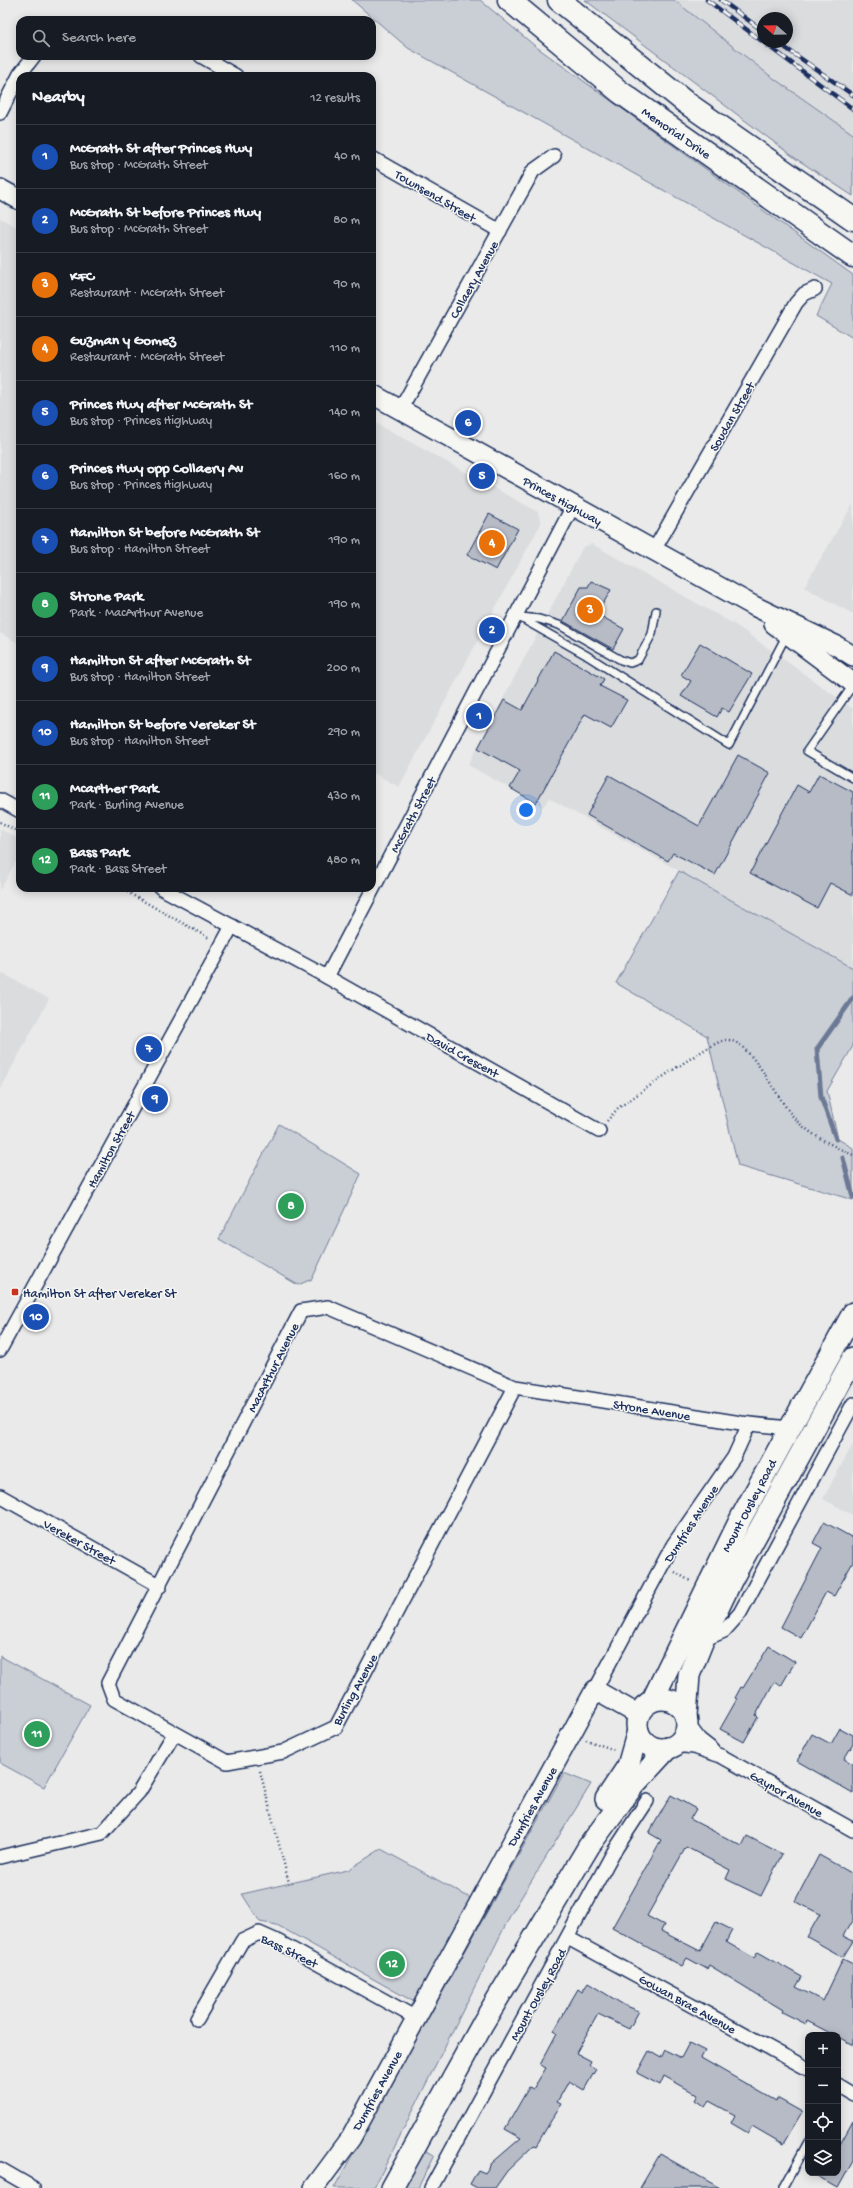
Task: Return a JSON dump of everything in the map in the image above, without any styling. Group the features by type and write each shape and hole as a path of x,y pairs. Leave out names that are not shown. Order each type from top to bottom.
{"highway":[{"name":"Memorial Drive","path":"509,0 620,92 853,256"},
{"path":"559,0 685,102 853,220"}],"main road":[{"path":"0,189 16,198"},
{"name":"Princes Highway","path":"376,396 754,606 845,648 853,656"},
{"name":"Princes Highway","path":"754,606 787,635 853,684"},
{"name":"Mount Ousley Road","path":"483,2022 537,1904 572,1847 623,1774 632,1755 643,1716 675,1658 709,1580 789,1428 853,1314"},
{"name":"Mount Ousley Road","path":"686,1720 689,1675 703,1640 731,1581 853,1358"},
{"path":"595,1690 643,1716"},
{"name":"Dumfries Avenue","path":"314,2188 351,2138 595,1690"},
{"path":"665,1699 672,1701 683,1710 686,1720 684,1736 672,1747 655,1748 648,1744 643,1716 665,1699"},
{"name":"Mount Ousley Road","path":"392,2188 483,2022 589,1846 633,1786 672,1747"}],"street":[{"path":"22,72 31,60"},
{"path":"208,60 229,72"},
{"path":"0,113 16,82"},
{"name":"Collaery Avenue","path":"400,410 533,171 554,156"},
{"name":"Townsend Street","path":"376,160 500,231"},
{"name":"Soudan Street","path":"654,550 796,303 804,294 815,289"},
{"name":"McGrath Street","path":"376,883 574,506"},
{"path":"0,800 16,809"},
{"path":"168,892 327,977"},
{"name":"McGrath Street","path":"327,977 372,892"},
{"name":"Hamilton Street","path":"0,1350 232,926"},
{"name":"David Crescent","path":"327,977 599,1131"},
{"name":"MacArthur Avenue","path":"160,1586 301,1311 328,1307 515,1388"},
{"name":"Strone Avenue","path":"515,1388 749,1424 789,1428"},
{"name":"Burling Avenue","path":"160,1586 108,1683 114,1699 174,1734 227,1762 283,1752 336,1727 515,1388"},
{"path":"703,1640 724,1631 740,1614 853,1404"},
{"name":"Dumfries Avenue","path":"595,1690 673,1544 734,1457 749,1424"},
{"name":"Vereker Street","path":"0,1496 160,1586"},
{"name":"Gaynor Avenue","path":"686,1720 699,1738 721,1756 853,1830"},
{"path":"0,1857 102,1833 139,1792 174,1734"},
{"name":"Gaynor Avenue","path":"672,1747 694,1747 721,1756"},
{"name":"Mount Ousley Road","path":"431,2188 613,1853 647,1802"},
{"name":"Bass Street","path":"197,2019 242,1941 259,1933 277,1940 416,2018"},
{"name":"Gowan Brae Avenue","path":"568,1938 806,2068"},
{"path":"841,2088 853,2094"},
{"path":"0,2169 33,2188"}],"lane":[{"path":"516,616 539,619 559,625 621,660 630,663 638,660 652,634 656,611"},
{"path":"516,616 586,655 729,745 787,635"},
{"path":"853,684 807,750 853,778"},
{"path":"783,2188 805,2148"}],"path":[{"path":"0,822 16,831"},
{"path":"127,892 209,938"},
{"path":"599,1131 618,1108 708,1049 725,1040 733,1040 741,1045 763,1070 777,1096 798,1122 828,1142 853,1155"},
{"path":"675,1572 696,1585"},
{"path":"584,1739 591,1744 616,1751"},
{"path":"256,1757 290,1883"}],"shaded area":[{"path":"352,0 480,0 535,46 853,275 853,338 816,316 832,284 408,48 376,21 376,16 371,16"},
{"path":"585,0 674,0 769,75 853,134 853,196 795,158"},
{"path":"674,0 853,0 853,134 769,75"},
{"path":"0,218 16,227 16,642 0,633"},
{"path":"376,423 538,512 541,523 399,787 376,774"},
{"path":"853,504 853,614 804,587"},
{"path":"592,544 737,626 853,709 853,968 549,798 543,807 468,765 583,547"},
{"path":"0,829 16,838 16,861 0,890"},
{"path":"679,871 853,968 853,1046 827,1091 838,1139 853,1148 853,1200 738,1166 707,1036 616,983"},
{"path":"0,972 49,999 0,1089"},
{"path":"279,1124 361,1174 312,1279 298,1285 219,1239"},
{"path":"853,1444 853,1515 823,1499"},
{"path":"0,1656 90,1705 44,1787 0,1763"},
{"path":"564,1773 591,1784 511,1914 374,2188 334,2188"},
{"path":"381,1849 474,1900 416,2003 277,1925 260,1922 242,1894 348,1870"},
{"path":"423,2149 434,2155 418,2188 402,2188"}],"building":[{"path":"489,514 518,529 496,570 467,555"},
{"path":"591,581 611,590 597,614 624,629 613,649 563,621 581,587 588,587"},
{"path":"700,643 752,674 729,712 722,708 717,717 681,696 691,681 681,675"},
{"path":"554,651 604,679 600,686 627,700 611,728 585,714 536,803 510,788 520,771 478,748 504,700 522,710"},
{"path":"738,755 770,773 715,875 673,853 668,861 587,815 609,775 699,826"},
{"path":"819,774 853,792 853,895 830,883 817,908 750,873 797,785 809,792"},
{"path":"824,1522 853,1538 853,1562 834,1596 826,1592 801,1638 781,1627 822,1548 813,1543"},
{"path":"769,1646 795,1662 781,1686 774,1682 756,1715 758,1717 744,1742 720,1729 737,1699 735,1698 741,1687 743,1688"},
{"path":"840,1728 853,1735 853,1744 844,1759 853,1764 853,1793 797,1761 812,1734 831,1744"},
{"path":"671,1795 696,1809 690,1819 742,1846 747,1836 782,1854 761,1896 726,1879 730,1870 686,1847 647,1916 664,1925 661,1931 700,1951 716,1922 732,1930 726,1942 754,1958 758,1952 802,1977 796,1987 823,2001 843,1959 853,1964 853,2045 841,2039 841,2032 828,2032 807,2021 806,2024 782,2012 783,2010 709,1965 707,1969 687,1958 682,1966 612,1928 661,1840 649,1833"},
{"path":"819,1855 853,1874 853,1919 843,1936 853,1941 843,1957 807,1937 820,1914 795,1901"},
{"path":"588,1983 624,2005 639,2011 629,2029 598,2014 576,2053 591,2061 589,2065 596,2069 584,2090 569,2081 557,2102 561,2104 536,2146 534,2145 507,2171 495,2188 477,2188 470,2184 478,2170 485,2173 492,2163 521,2138 505,2129 529,2087 533,2089 546,2068 540,2065 557,2033 554,2031 571,2001 578,1989 582,1992"},
{"path":"689,2043 705,2051 701,2058 776,2101 777,2098 802,2112 783,2144 752,2126 748,2133 731,2123 735,2115 709,2101 705,2107 695,2100 698,2095 664,2076 660,2085 637,2073 649,2051 661,2058 665,2050 681,2058"},
{"path":"853,2121 853,2161 838,2188 817,2176 841,2176 841,2143"},
{"path":"660,2154 720,2188 640,2188"}],"waterway":[{"path":"836,1139 821,1097 817,1049 853,998"},
{"path":"843,1158 853,1197"}],"railway":[{"path":"707,0 853,109"},
{"path":"721,0 757,27"},
{"path":"786,48 853,95"}],"place":[{"name":"Princes Hwy opp Collaery Av","path":"468,423"},
{"name":"Princes Hwy after McGrath St","path":"482,476"},
{"name":"Guzman y Gomez","path":"492,543"},
{"name":"KFC","path":"590,610"},
{"name":"McGrath St before Princes Hwy","path":"492,630"},
{"name":"McGrath St after Princes Hwy","path":"479,716"},
{"name":"Hamilton St before McGrath St","path":"149,1049"},
{"name":"Hamilton St after McGrath St","path":"155,1099"},
{"name":"Strone Park","path":"291,1206"},
{"name":"Hamilton St after Vereker St","path":"15,1292"},
{"name":"Hamilton St before Vereker St","path":"36,1317"},
{"name":"Mcarther Park","path":"37,1734"},
{"name":"Bass Park","path":"392,1964"}]}
